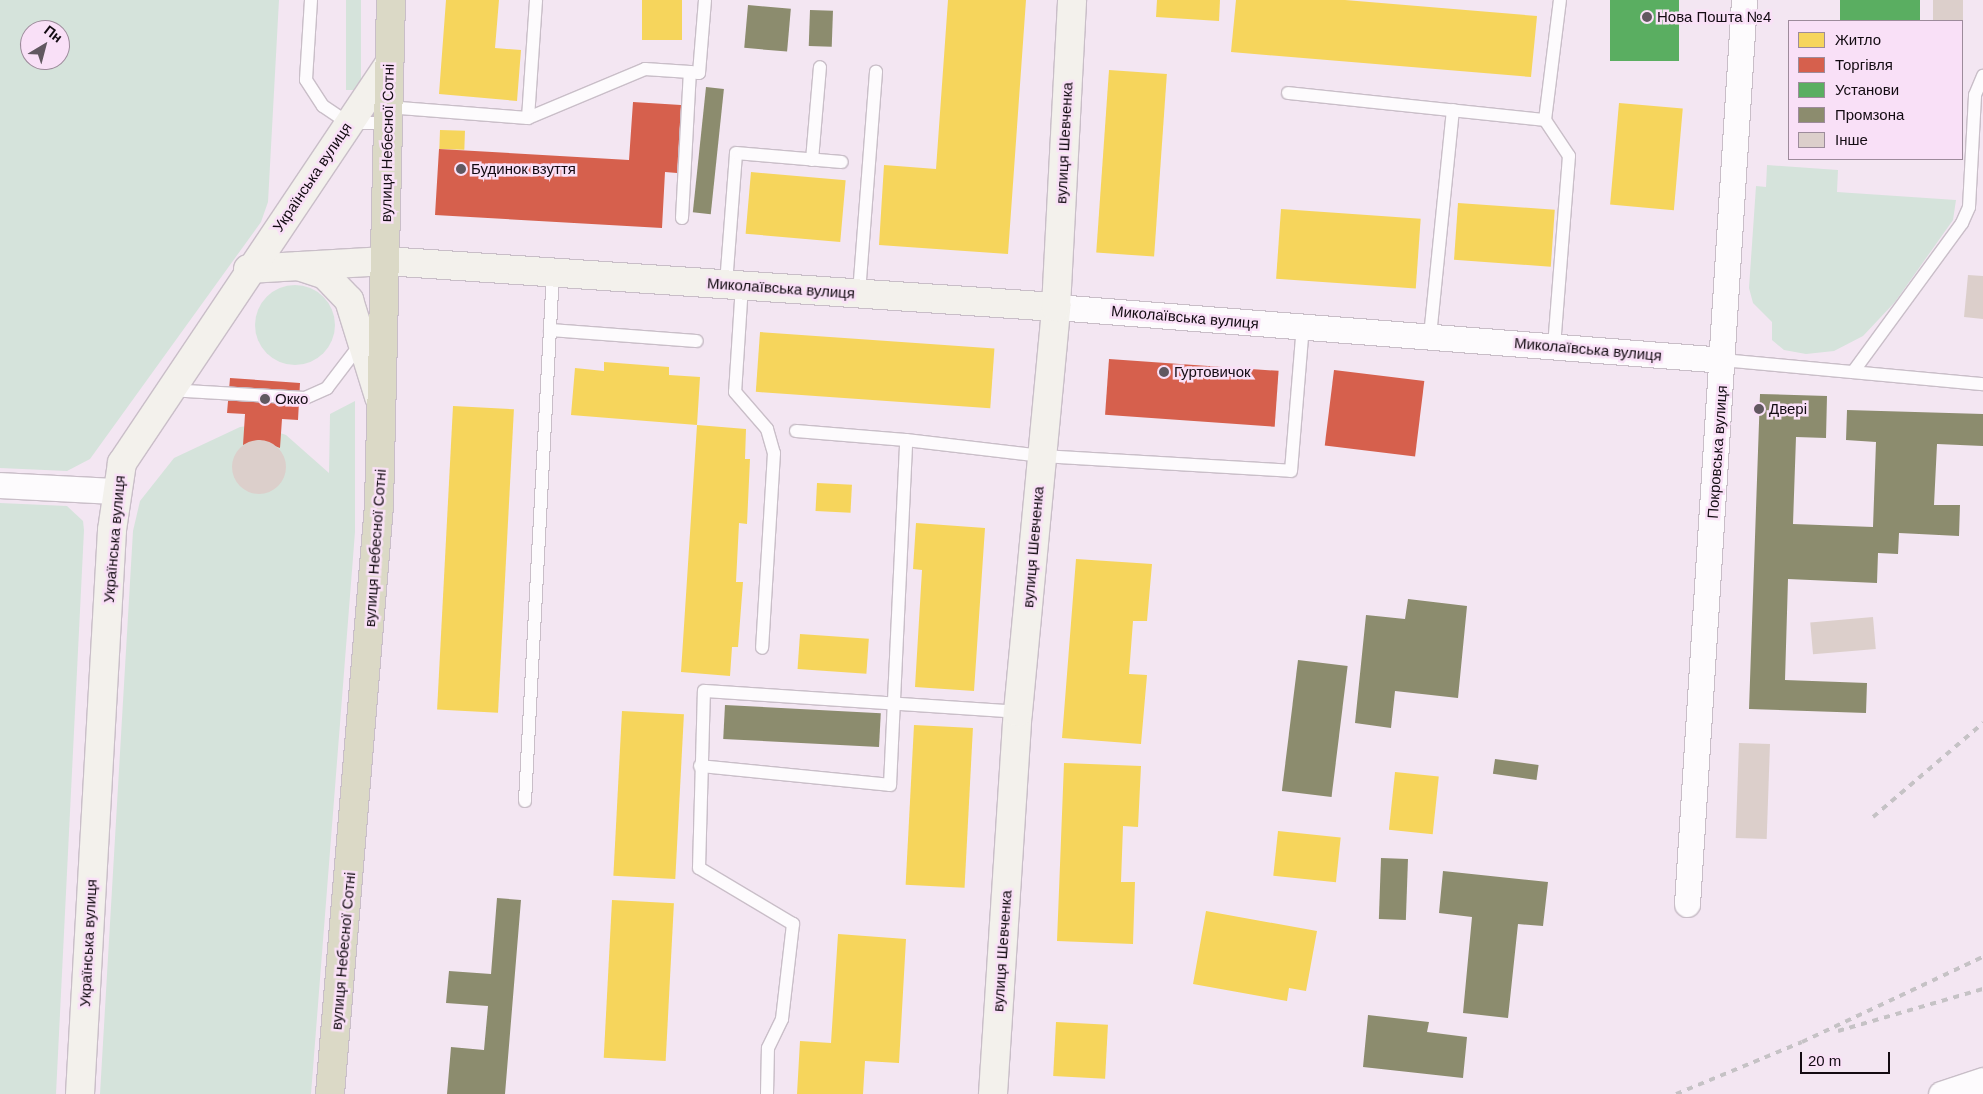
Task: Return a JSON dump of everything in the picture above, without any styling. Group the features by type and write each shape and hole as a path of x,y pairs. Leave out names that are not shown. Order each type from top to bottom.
{"highway":[{"name":"вулиця Небесної Сотні","path":"330,1094 359,787 382,407 386,304 386,115 392,0"}],"street":[{"name":"вулиця Шевченка","path":"993,1094 1018,712 1056,307 1072,0"},
{"name":"Покровська вулиця","path":"1687,904 1723,360 1744,0"},
{"name":"Українська вулиця","path":"80,1094 116,491 122,463 167,390 388,65"},
{"name":"Миколаївська вулиця","path":"248,270 296,265 386,260 1056,307 1723,360"},
{"path":"296,265 325,275 349,300 363,340 382,407"},
{"path":"0,485 116,491"},
{"path":"1941,1094 1983,1080"}],"lane":[{"path":"311,0 306,80 323,106 348,123 386,115 528,118 645,69 700,73 705,0"},
{"path":"528,118 536,0"},
{"path":"1554,346 1569,156 1545,120 1560,0"},
{"path":"812,160 820,67"},
{"path":"682,218 690,72"},
{"path":"859,293 876,72"},
{"path":"1853,372 1962,223 1968,207 1975,96 1983,76"},
{"path":"1288,92 1545,120"},
{"path":"1430,336 1453,110"},
{"path":"762,648 774,453 767,430 735,392 736,153 842,162"},
{"path":"525,802 553,272"},
{"path":"167,390 305,398 327,388 363,340 386,304"},
{"path":"796,431 906,440 1042,456 1291,471 1303,326"},
{"path":"550,330 698,341"},
{"name":"Миколаївська вулиця","path":"1723,360 1983,384"},
{"path":"700,766 890,785 906,440"},
{"path":"767,1094 768,1048 782,1019 793,924 699,868 700,766 704,690 1018,712"}],"shaded area":[{"path":"0,0 279,0 268,202 261,222 90,459 67,471 0,468"},
{"path":"346,0 361,0 361,90 346,90"},
{"path":"1767,165 1838,170 1837,192 1956,200 1953,220 1895,302 1863,336 1834,351 1806,354 1784,350 1772,340 1772,322 1753,303 1749,288 1756,186 1766,187"},
{"path":"295,285 310,288 323,297 332,310 335,325 332,340 323,353 310,362 295,365 280,362 267,353 258,340 255,325 258,310 267,297 280,288"},
{"path":"355,401 355,532 311,1094 100,1094 133,531 140,501 174,458 240,427 257,425 286,435 329,473 330,414"},
{"path":"0,503 67,506 83,521 84,530 56,1094 0,1094"}],"building: Житло":[{"path":"446,0 499,0 495,48 521,50 517,101 439,94"},
{"path":"642,0 682,0 682,40 642,40"},
{"path":"948,0 1026,0 1008,254 879,245 884,165 936,169"},
{"path":"1157,0 1220,0 1219,21 1156,17"},
{"path":"1236,0 1345,0 1537,16 1531,77 1231,52"},
{"path":"1109,70 1167,74 1154,257 1096,253"},
{"path":"1619,103 1683,109 1674,210 1610,205"},
{"path":"440,130 465,131 464,150 439,149"},
{"path":"751,172 846,180 840,242 746,234"},
{"path":"1458,203 1555,210 1551,267 1454,260"},
{"path":"1281,209 1421,219 1416,289 1276,279"},
{"path":"760,332 994,348 990,408 756,392"},
{"path":"604,362 669,367 669,375 700,377 697,425 571,415 575,368 604,371"},
{"path":"453,406 514,409 498,713 437,710"},
{"path":"697,425 746,429 745,459 750,459 747,524 739,523 736,582 743,582 738,647 732,647 730,676 681,672"},
{"path":"817,483 852,485 850,513 816,511"},
{"path":"916,523 985,528 974,691 915,687 922,570 913,569"},
{"path":"1076,559 1152,564 1147,621 1133,621 1129,674 1147,675 1141,744 1062,738"},
{"path":"800,634 869,639 866,674 798,669"},
{"path":"622,711 684,714 675,879 613,876"},
{"path":"914,725 973,728 965,888 906,885"},
{"path":"1064,763 1141,766 1138,827 1123,826 1121,882 1135,882 1133,944 1057,941"},
{"path":"1395,772 1439,777 1433,834 1389,830"},
{"path":"1278,831 1341,838 1336,882 1273,876"},
{"path":"612,900 674,903 666,1061 604,1058"},
{"path":"1206,911 1317,931 1306,991 1289,988 1287,1001 1193,984"},
{"path":"838,934 906,939 899,1063 865,1061 863,1094 797,1094 800,1041 831,1043"},
{"path":"1056,1022 1108,1025 1105,1079 1053,1076"}],"building: Торгівля":[{"path":"633,102 681,105 677,173 665,172 662,228 435,215 439,149 629,160"},
{"path":"1109,359 1279,371 1275,427 1105,415"},
{"path":"1334,370 1424,381 1415,457 1325,445"},
{"path":"230,378 300,383 298,420 282,419 280,448 259,440 243,445 245,414 227,413"}],"building: Установи":[{"path":"1610,0 1679,0 1679,61 1610,61"},
{"path":"1840,0 1920,0 1920,20 1840,20"}],"building: Промзона":[{"path":"748,5 791,9 787,52 744,48"},
{"path":"810,10 833,11 832,47 809,46"},
{"path":"706,87 724,89 711,214 693,212"},
{"path":"1760,394 1827,396 1826,438 1796,437 1793,524 1873,527 1876,442 1846,440 1847,410 1983,414 1983,446 1937,444 1934,505 1960,505 1959,536 1899,533 1898,554 1878,553 1877,583 1788,579 1785,680 1867,683 1866,713 1749,709"},
{"path":"1408,599 1467,606 1458,698 1395,691 1391,728 1355,723 1366,615 1405,619"},
{"path":"1298,660 1348,666 1332,797 1282,791"},
{"path":"725,705 881,713 879,747 723,739"},
{"path":"1495,759 1539,765 1536,780 1493,774"},
{"path":"1381,858 1408,859 1406,920 1379,919"},
{"path":"1443,871 1548,882 1543,926 1518,924 1508,1018 1463,1013 1472,917 1439,913"},
{"path":"497,898 521,900 505,1094 447,1094 451,1047 484,1050 488,1006 446,1003 449,971 491,974"},
{"path":"1368,1015 1429,1022 1427,1032 1467,1037 1463,1078 1363,1067"}],"building: Інше":[{"path":"1933,0 1963,0 1963,20 1933,20"},
{"path":"1968,275 1983,276 1983,319 1964,317"},
{"path":"259,440 269,442 278,448 284,457 286,467 284,477 278,486 269,492 259,494 249,492 240,486 234,477 232,467 234,457 240,448 249,442"},
{"path":"1873,617 1876,649 1813,654 1810,622"},
{"path":"1739,743 1770,744 1767,839 1736,838"}],"railway":[{"path":"1873,817 1983,723"},
{"path":"1676,1094 1802,1042 1983,957"},
{"path":"1838,1031 1983,989"}],"place":[{"name":"Нова Пошта №4","path":"1647,17"},
{"name":"Будинок взуття","path":"461,169"},
{"name":"Гуртовичок","path":"1164,372"},
{"name":"Окко","path":"265,399"},
{"name":"Двері","path":"1759,409"}]}
